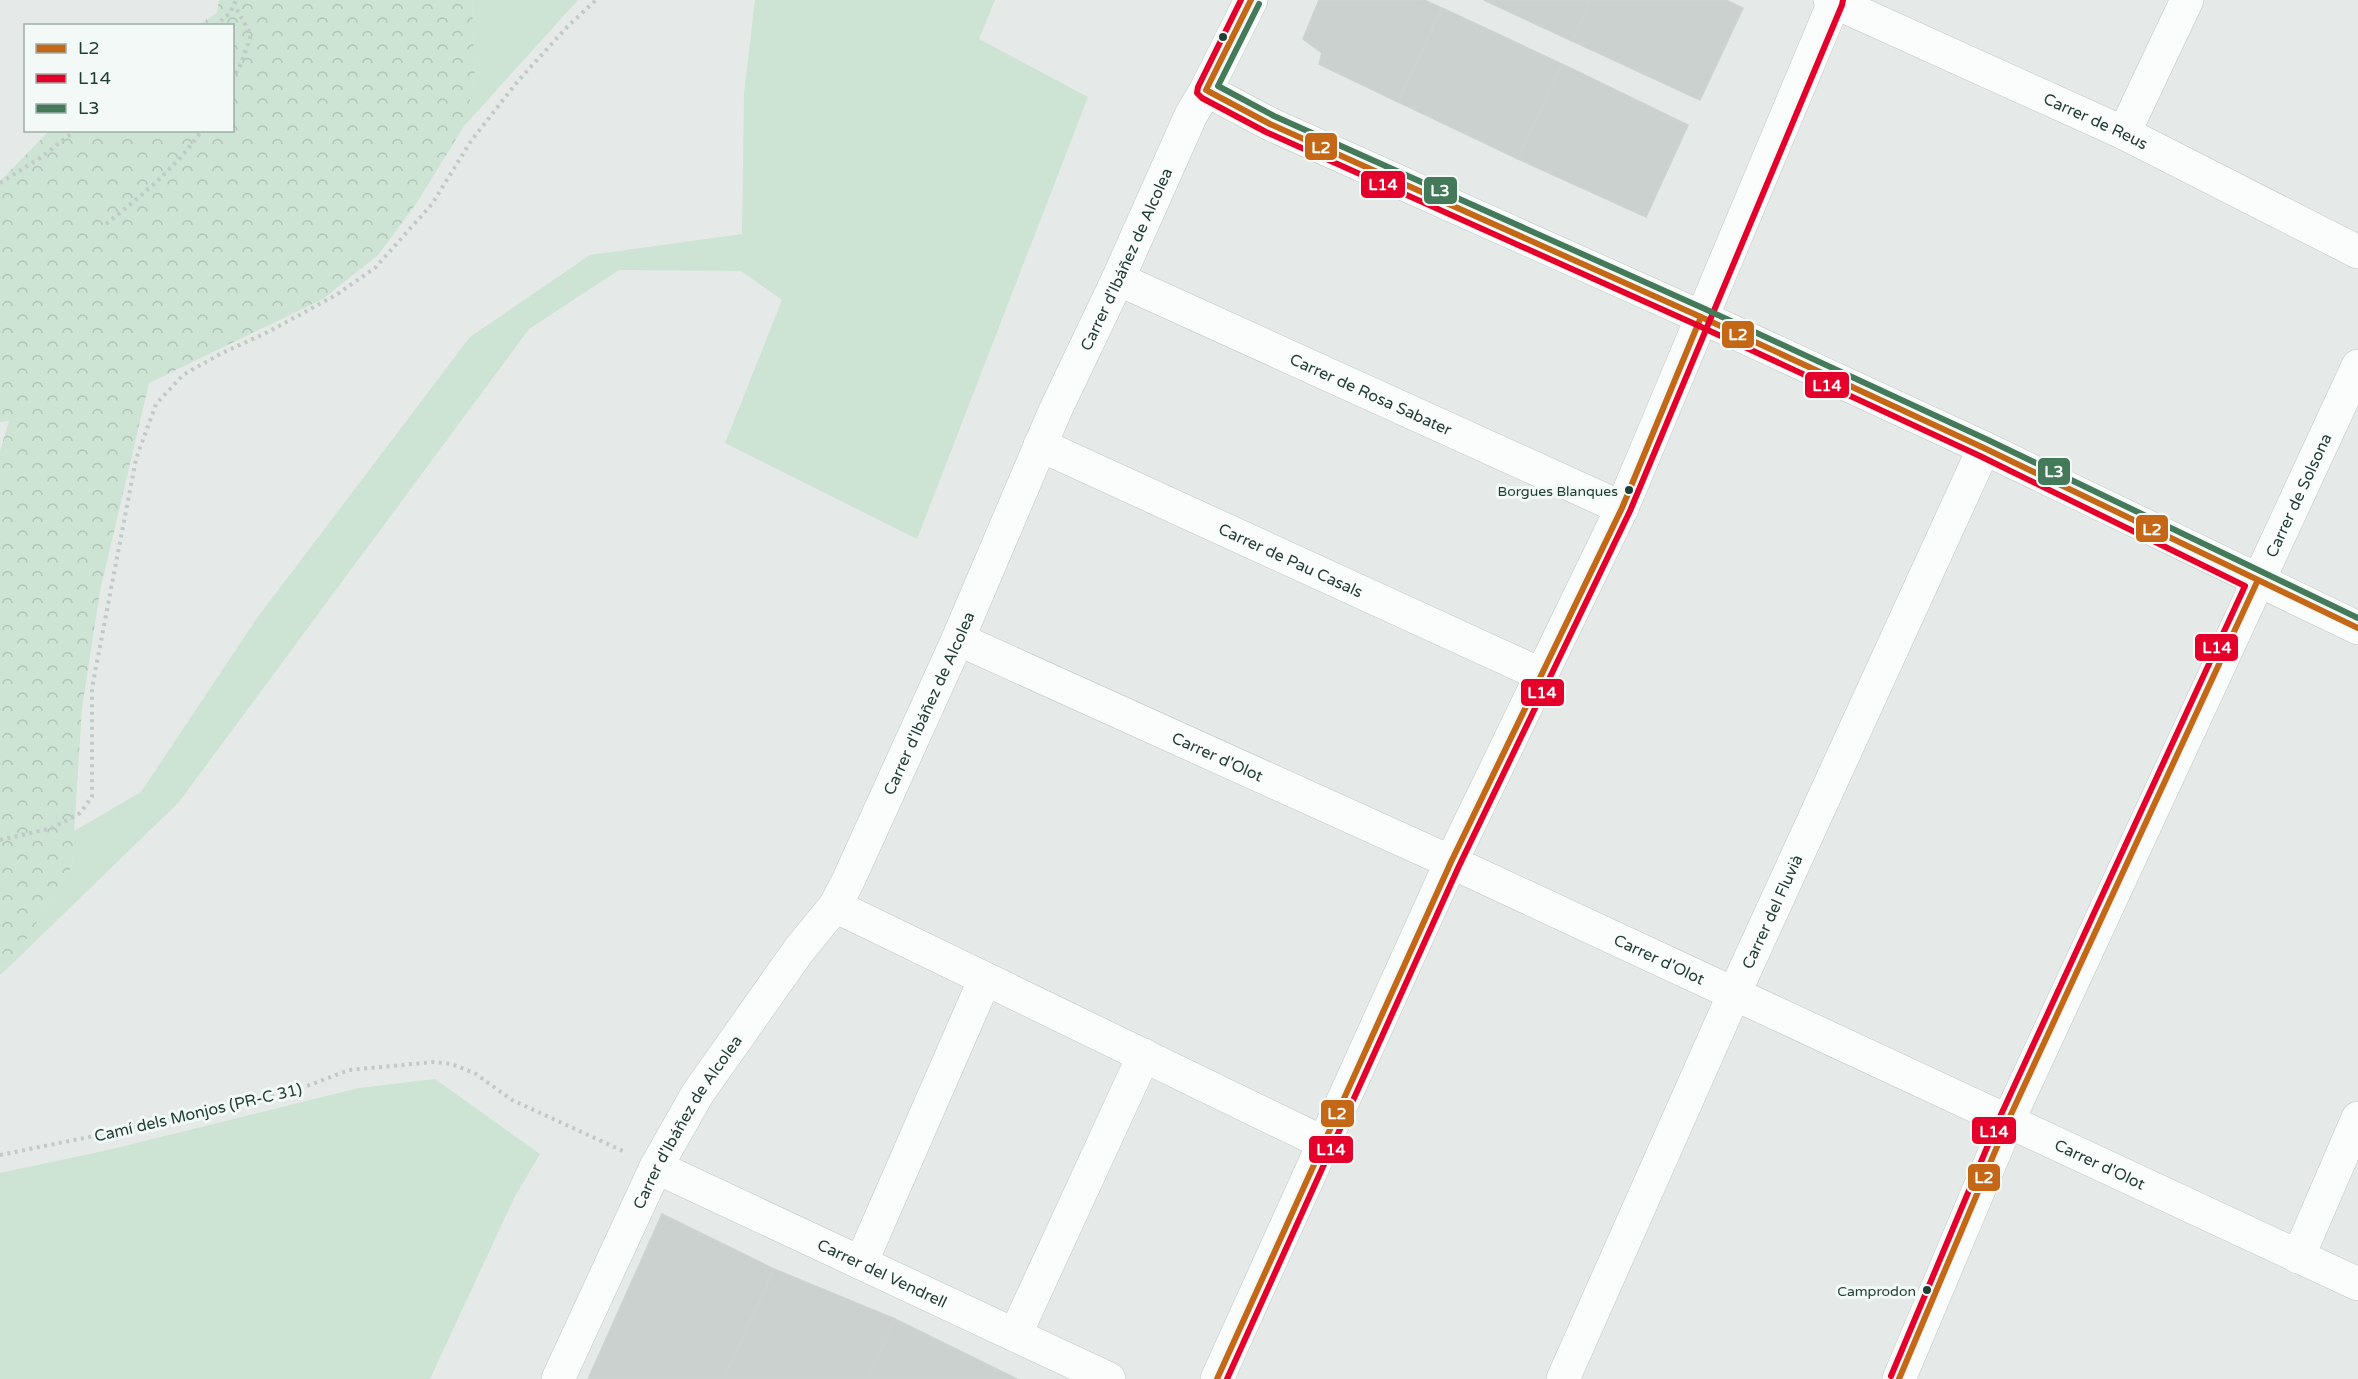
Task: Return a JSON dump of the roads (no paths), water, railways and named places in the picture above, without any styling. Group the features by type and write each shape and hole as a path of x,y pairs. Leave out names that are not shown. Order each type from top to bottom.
{"street":[{"name":"Carrer d'Ibáñez de Alcolea","path":"558,1379 656,1167 698,1093 799,950 834,906 848,881 958,639 1040,445 1118,279 1191,115 1251,0"},
{"path":"2124,133 2187,0"},
{"path":"1217,1379 1451,862 1622,507 1833,1"},
{"name":"Carrer de Reus","path":"1833,1 2124,133 2358,252"},
{"path":"1206,90 1270,123 1701,316 2358,628"},
{"name":"Carrer de Rosa Sabater","path":"1118,279 1622,507"},
{"name":"Carrer de Solsona","path":"1899,1379 2007,1123 2358,366"},
{"name":"Carrer de Pau Casals","path":"1040,445 1540,674"},
{"name":"Carrer del Fluvià","path":"1563,1379 1734,994 1983,448"},
{"name":"Carrer d'Olot","path":"958,639 1451,862 2007,1123 2358,1284"},
{"path":"834,906 1324,1143"},
{"path":"861,1263 985,979"},
{"path":"1015,1335 1143,1055"},
{"path":"2298,1257 2358,1118"},
{"name":"Carrer del Vendrell","path":"656,1167 1109,1379"}],"place":[{"name":"Borgues Blanques","path":"1629,490"},
{"name":"Camprodon","path":"1927,1290"}]}
